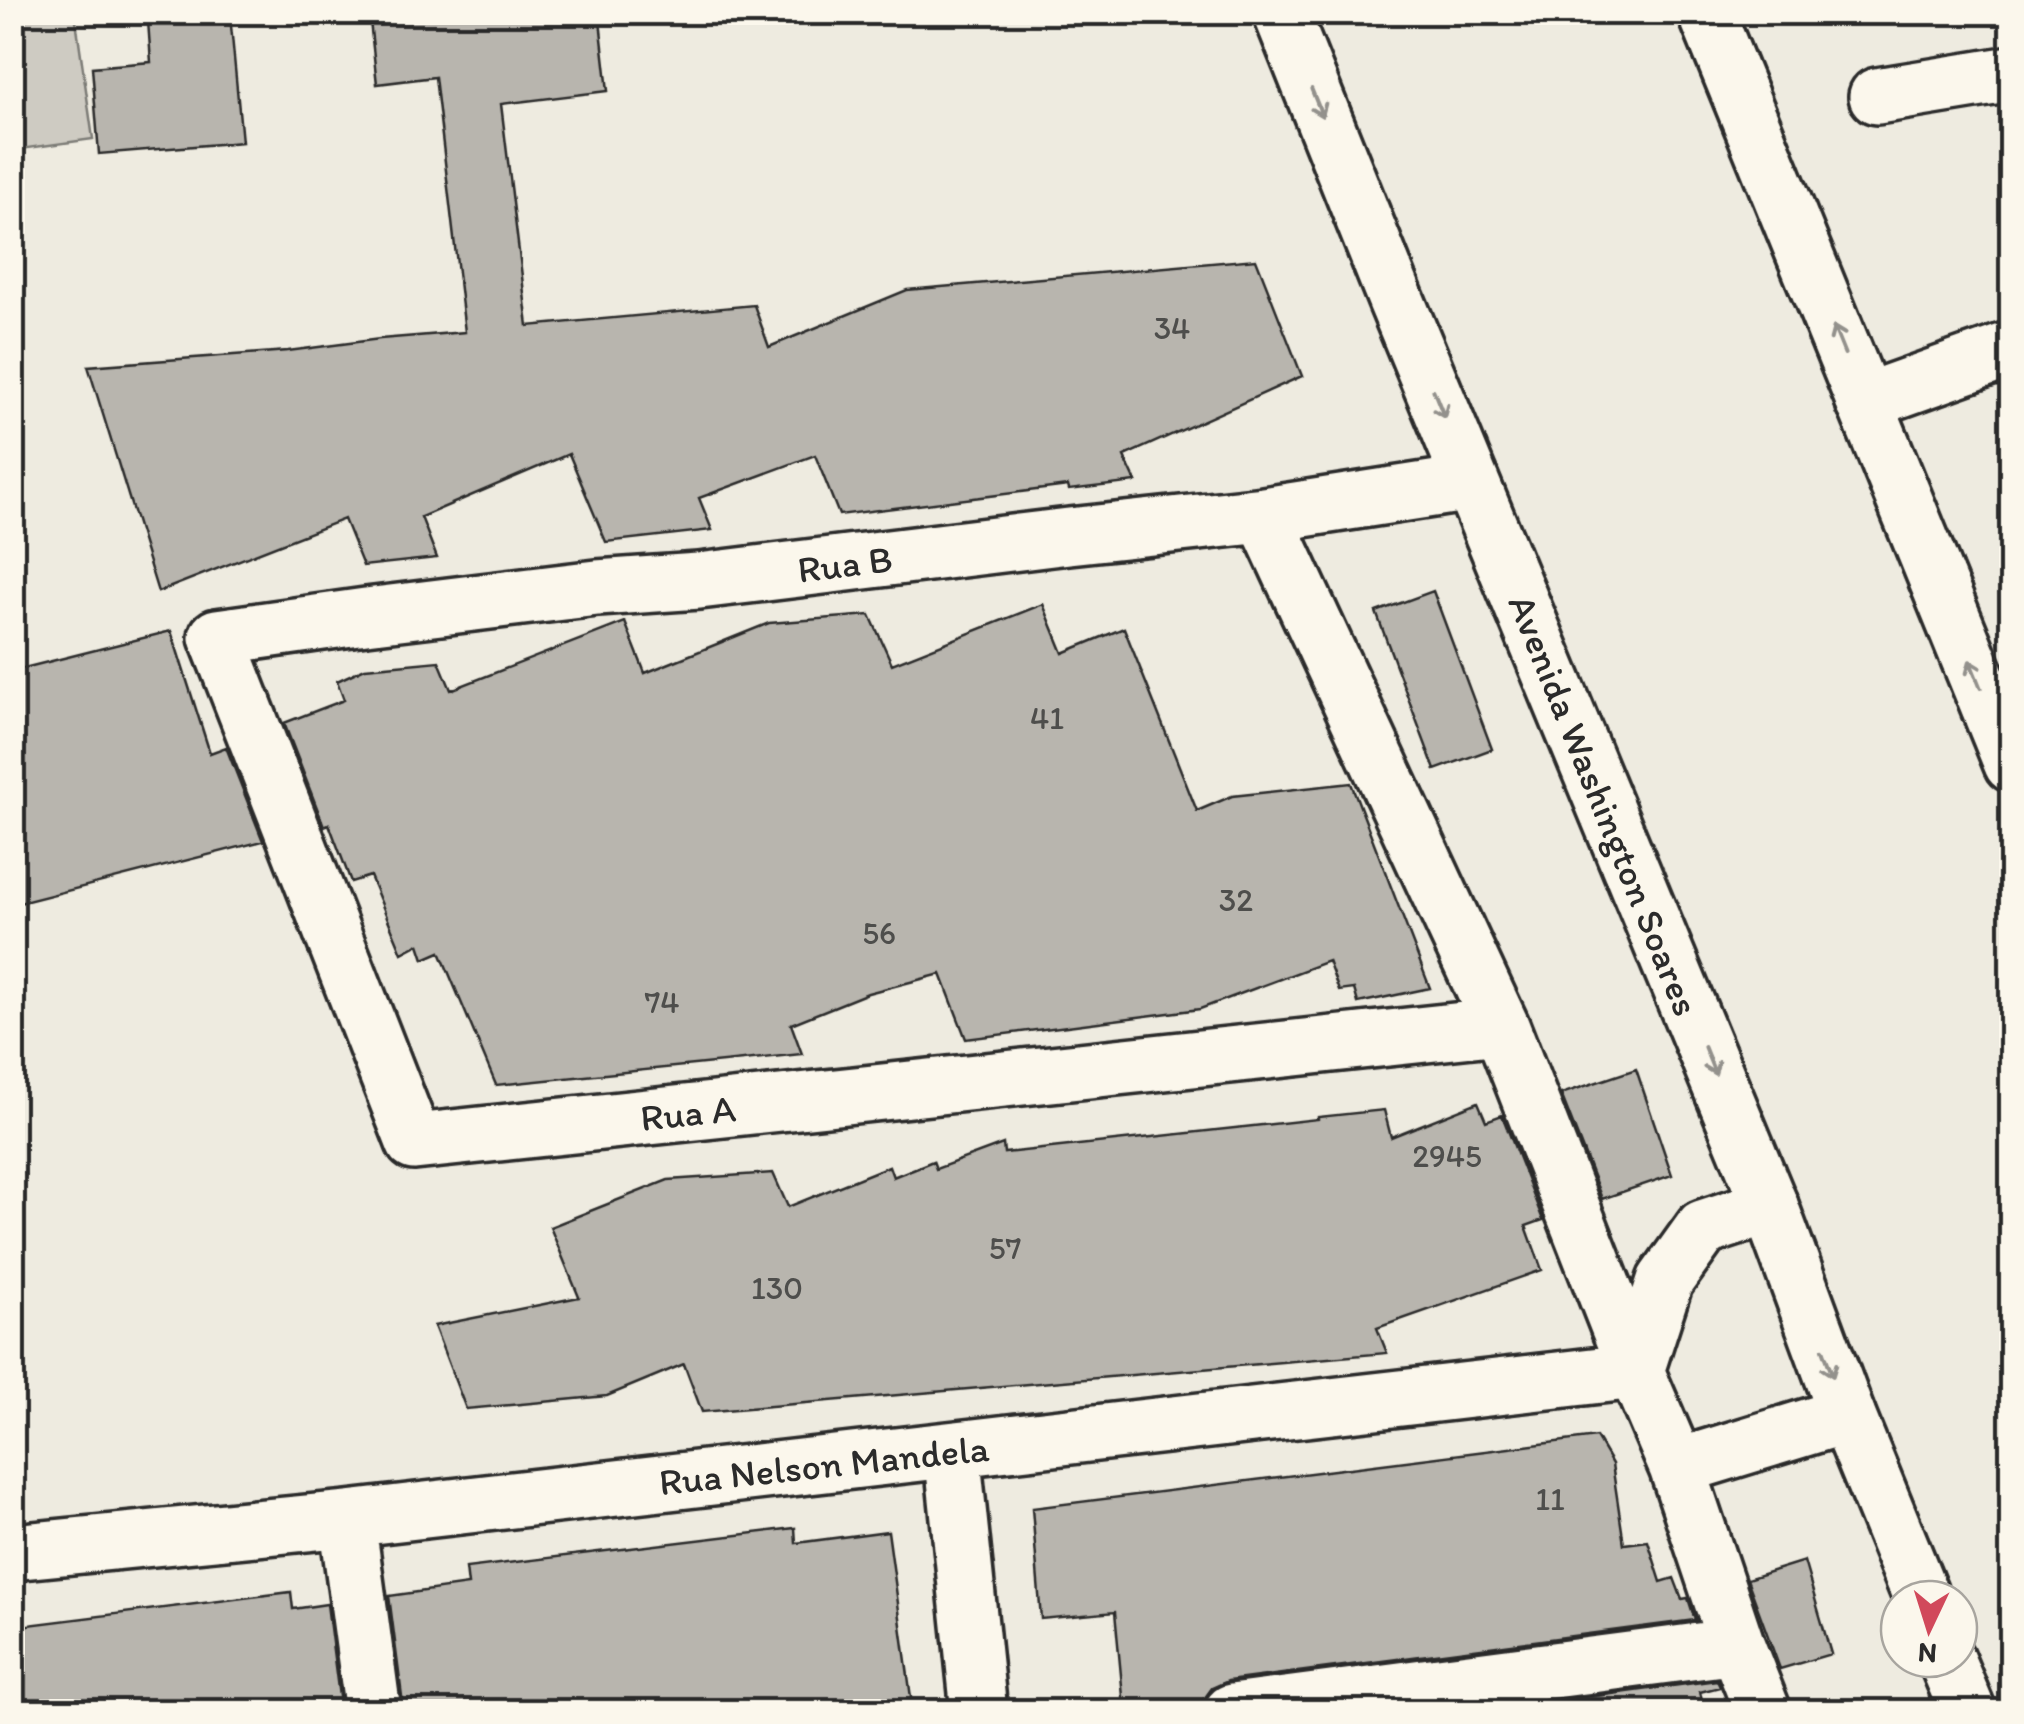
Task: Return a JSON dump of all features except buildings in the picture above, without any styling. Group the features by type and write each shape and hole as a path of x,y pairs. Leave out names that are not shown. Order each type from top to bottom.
{"main road":[{"name":"Avenida Washington Soares","path":"1281,12 1471,484 1770,1206 1847,1415 1914,1579"},
{"path":"1706,12 2012,764"},
{"path":"1877,96 2012,74"},
{"path":"1864,402 2012,349"},
{"name":"Rua B","path":"217,638 597,588 718,579 1264,515 1471,484"},
{"path":"1264,515 1500,1026 1677,1467 1737,1646 1764,1712"},
{"name":"Rua A","path":"217,638 414,1142 1500,1026"},
{"path":"1636,1371 1665,1280 1703,1228 1770,1206"},
{"name":"Rua Nelson Mandela","path":"12,1552 347,1519 1636,1371"},
{"path":"1677,1467 1847,1415"},
{"path":"952,1450 979,1712"},
{"path":"347,1519 372,1712"},
{"path":"1232,1712 1737,1646"},
{"path":"1954,1679 1968,1712"}],"shaded area":[{"path":"12,13 75,13 93,139 13,150"}]}
